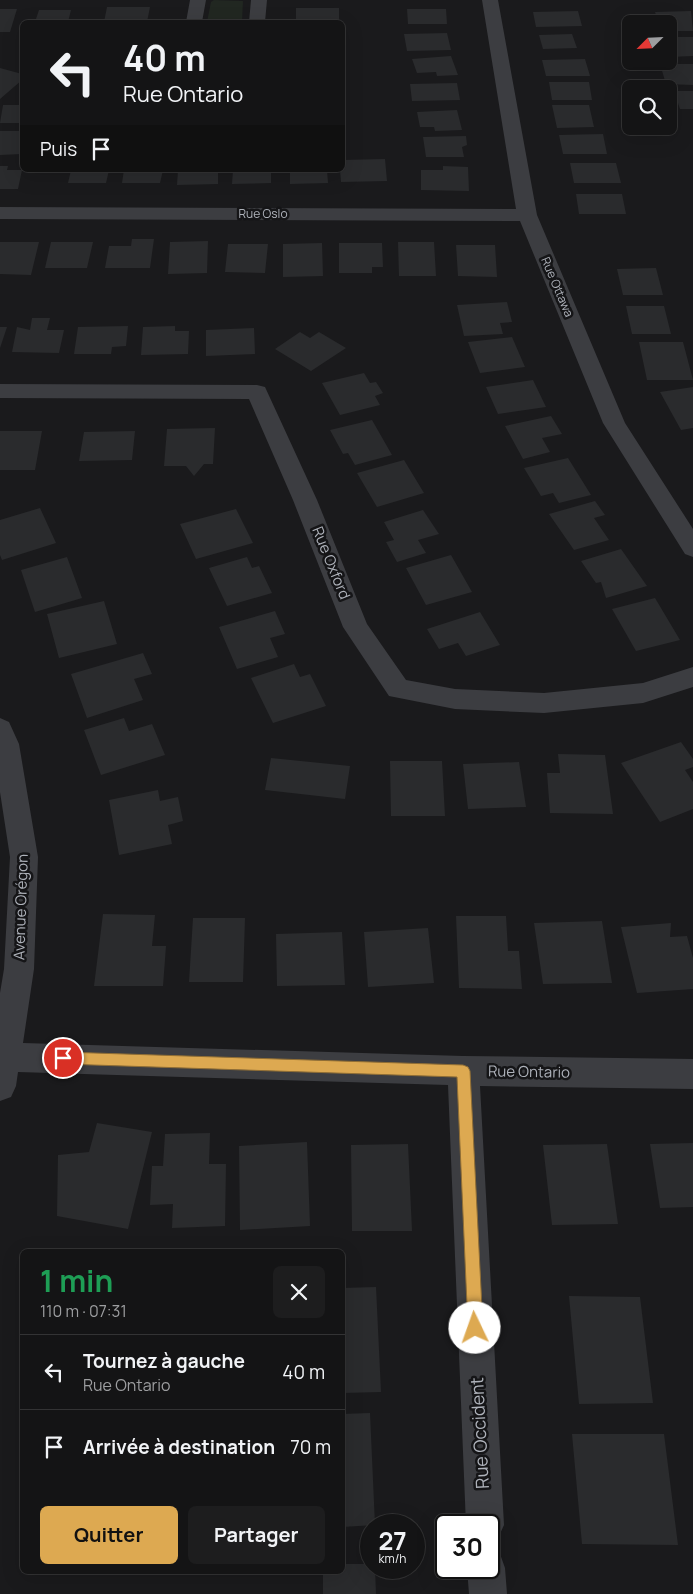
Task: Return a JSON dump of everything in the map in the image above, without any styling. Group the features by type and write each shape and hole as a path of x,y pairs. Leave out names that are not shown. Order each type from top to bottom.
{"street":[{"path":"194,20 198,0"},
{"path":"257,20 259,0"},
{"name":"Rue Ottawa","path":"490,0 527,215 614,423 693,548"},
{"name":"Rue Oslo","path":"0,213 527,215"},
{"name":"Rue Oxford","path":"0,391 257,392 305,500 356,627 398,690 455,699 544,703 642,693 693,677"},
{"name":"Avenue Orégon","path":"0,729 6,744 24,857 19,969 3,1072"},
{"name":"Rue Ontario","path":"3,1072 463,1071 693,1074"},
{"name":"Rue Occident","path":"463,1071 483,1514"},
{"path":"487,1579 488,1594"}],"shaded area":[{"path":"214,0 243,1 242,20 207,20 211,2"}],"building":[{"path":"107,7 150,7 147,20 104,20"},
{"path":"296,8 339,8 339,20 296,20"},
{"path":"0,9 17,9 10,32 0,32"},
{"path":"407,9 446,9 447,24 408,24"},
{"path":"39,10 71,10 68,20 36,20"},
{"path":"578,11 582,26 536,27 533,12"},
{"path":"691,11 693,31 678,31 678,15 656,15 655,12"},
{"path":"447,33 451,50 407,51 404,34"},
{"path":"572,34 577,48 543,49 539,35"},
{"path":"678,37 693,37 693,56 678,57"},
{"path":"451,56 458,75 437,76 436,72 417,73 412,59"},
{"path":"585,59 590,76 546,76 542,60"},
{"path":"678,64 693,64 693,85 677,84 677,80 665,80 662,70 678,70"},
{"path":"0,68 20,73 20,82 0,99"},
{"path":"549,82 589,82 592,100 552,100"},
{"path":"457,83 460,100 412,101 410,84"},
{"path":"677,91 693,91 693,109 680,109"},
{"path":"3,105 20,105 20,123 0,123"},
{"path":"552,105 589,105 594,127 557,128"},
{"path":"457,110 462,130 435,131 434,127 420,127 417,112"},
{"path":"0,131 20,131 20,154 0,155"},
{"path":"603,134 607,154 563,154 559,135"},
{"path":"466,136 467,145 462,147 464,157 426,157 423,137"},
{"path":"385,159 387,181 341,182 340,172 345,172 345,160"},
{"path":"570,163 616,163 621,183 574,183"},
{"path":"0,166 8,166 7,170 20,170 22,172 18,189 0,189"},
{"path":"443,166 468,167 469,191 421,190 421,170 443,170"},
{"path":"71,172 109,172 106,183 68,183"},
{"path":"124,172 163,172 160,183 122,183"},
{"path":"178,172 218,172 218,184 177,185"},
{"path":"233,172 271,172 271,183 232,184"},
{"path":"290,172 327,172 328,183 290,184"},
{"path":"576,194 622,194 626,214 579,214"},
{"path":"132,239 154,239 150,268 105,268 109,246 131,246"},
{"path":"208,241 207,273 168,274 170,242"},
{"path":"0,242 39,242 31,275 0,274"},
{"path":"51,242 93,242 87,268 45,268"},
{"path":"398,242 434,242 436,276 399,276"},
{"path":"322,243 323,276 283,277 283,244"},
{"path":"339,243 382,243 383,267 372,267 372,273 339,273"},
{"path":"228,244 268,244 265,273 225,272"},
{"path":"456,245 495,245 497,277 458,276"},
{"path":"656,268 663,295 623,295 617,269"},
{"path":"507,302 512,322 500,323 503,334 464,336 457,305"},
{"path":"626,306 664,306 671,334 632,334"},
{"path":"32,318 50,318 47,330 64,330 59,353 12,352 17,327 30,330"},
{"path":"128,326 126,346 112,347 111,354 74,354 78,327"},
{"path":"175,326 175,331 189,331 188,354 141,355 143,327"},
{"path":"0,327 7,327 0,348"},
{"path":"254,328 255,354 206,356 206,330"},
{"path":"300,332 310,338 319,332 346,348 311,371 275,349"},
{"path":"512,337 525,367 480,373 468,342"},
{"path":"639,342 683,342 693,380 647,380"},
{"path":"364,373 370,383 376,382 383,393 375,396 380,405 340,415 322,383"},
{"path":"533,380 546,407 498,414 486,387"},
{"path":"693,387 693,428 681,430 660,392"},
{"path":"551,416 562,434 542,438 550,452 523,459 505,426"},
{"path":"372,420 392,455 355,465 348,453 343,454 330,430"},
{"path":"215,428 213,464 204,464 194,476 186,466 164,466 167,429"},
{"path":"0,431 42,431 35,470 0,470"},
{"path":"135,431 132,460 79,461 84,432"},
{"path":"568,458 591,495 559,503 553,493 541,496 524,468"},
{"path":"404,460 424,493 377,507 357,473"},
{"path":"595,501 605,515 594,518 609,540 574,550 549,514"},
{"path":"40,508 56,543 2,560 0,555 0,520"},
{"path":"236,509 253,543 196,559 180,524"},
{"path":"423,510 439,534 418,540 426,553 397,562 386,542 394,540 384,522"},
{"path":"621,549 647,586 606,598 601,582 596,583 581,561"},
{"path":"451,555 472,592 426,605 406,568"},
{"path":"67,557 82,598 35,612 21,570"},
{"path":"247,557 252,568 259,566 272,593 227,606 209,568"},
{"path":"655,598 680,640 636,651 612,609"},
{"path":"104,601 117,644 59,658 47,614"},
{"path":"275,611 285,634 270,638 278,657 237,669 219,627"},
{"path":"480,612 500,645 466,656 458,643 439,649 427,629"},
{"path":"143,653 152,674 134,679 143,700 87,718 71,674"},
{"path":"294,664 300,677 310,674 326,706 273,723 251,678"},
{"path":"124,718 129,731 152,724 165,755 101,775 84,730"},
{"path":"681,742 693,759 693,767 685,770 693,782 693,809 660,822 621,763"},
{"path":"558,754 605,755 613,814 550,813 547,773 560,773"},
{"path":"271,758 350,766 345,799 265,790"},
{"path":"390,761 442,761 445,816 391,816"},
{"path":"519,762 526,807 468,809 463,764"},
{"path":"158,790 160,801 178,797 183,821 168,825 172,844 119,855 109,800"},
{"path":"103,914 155,915 152,946 166,946 163,986 94,986"},
{"path":"456,916 506,916 508,951 519,951 522,989 459,988"},
{"path":"193,918 245,918 243,982 189,982"},
{"path":"602,921 612,983 543,984 534,923"},
{"path":"671,923 670,937 687,936 693,958 693,989 637,993 621,927"},
{"path":"428,928 434,983 368,987 364,932"},
{"path":"342,932 345,985 277,986 276,934"},
{"path":"97,1123 152,1132 128,1229 57,1216 58,1155 89,1152"},
{"path":"210,1133 209,1164 226,1164 225,1226 172,1228 173,1204 150,1205 152,1166 163,1166 165,1134"},
{"path":"307,1142 310,1226 240,1230 239,1146"},
{"path":"693,1143 693,1207 660,1208 650,1144"},
{"path":"408,1144 412,1231 352,1231 351,1145"},
{"path":"607,1144 618,1224 552,1225 543,1145"},
{"path":"376,1287 381,1392 345,1393 345,1288"},
{"path":"569,1296 640,1297 653,1403 579,1404"},
{"path":"370,1413 375,1514 360,1514 360,1526 345,1527 345,1414"},
{"path":"572,1434 664,1434 678,1545 582,1544"},
{"path":"345,1564 360,1564 360,1579 375,1579 376,1594 323,1594 323,1574 345,1574"}],"route":[{"path":"63,1058 463,1071 475,1328"}]}
